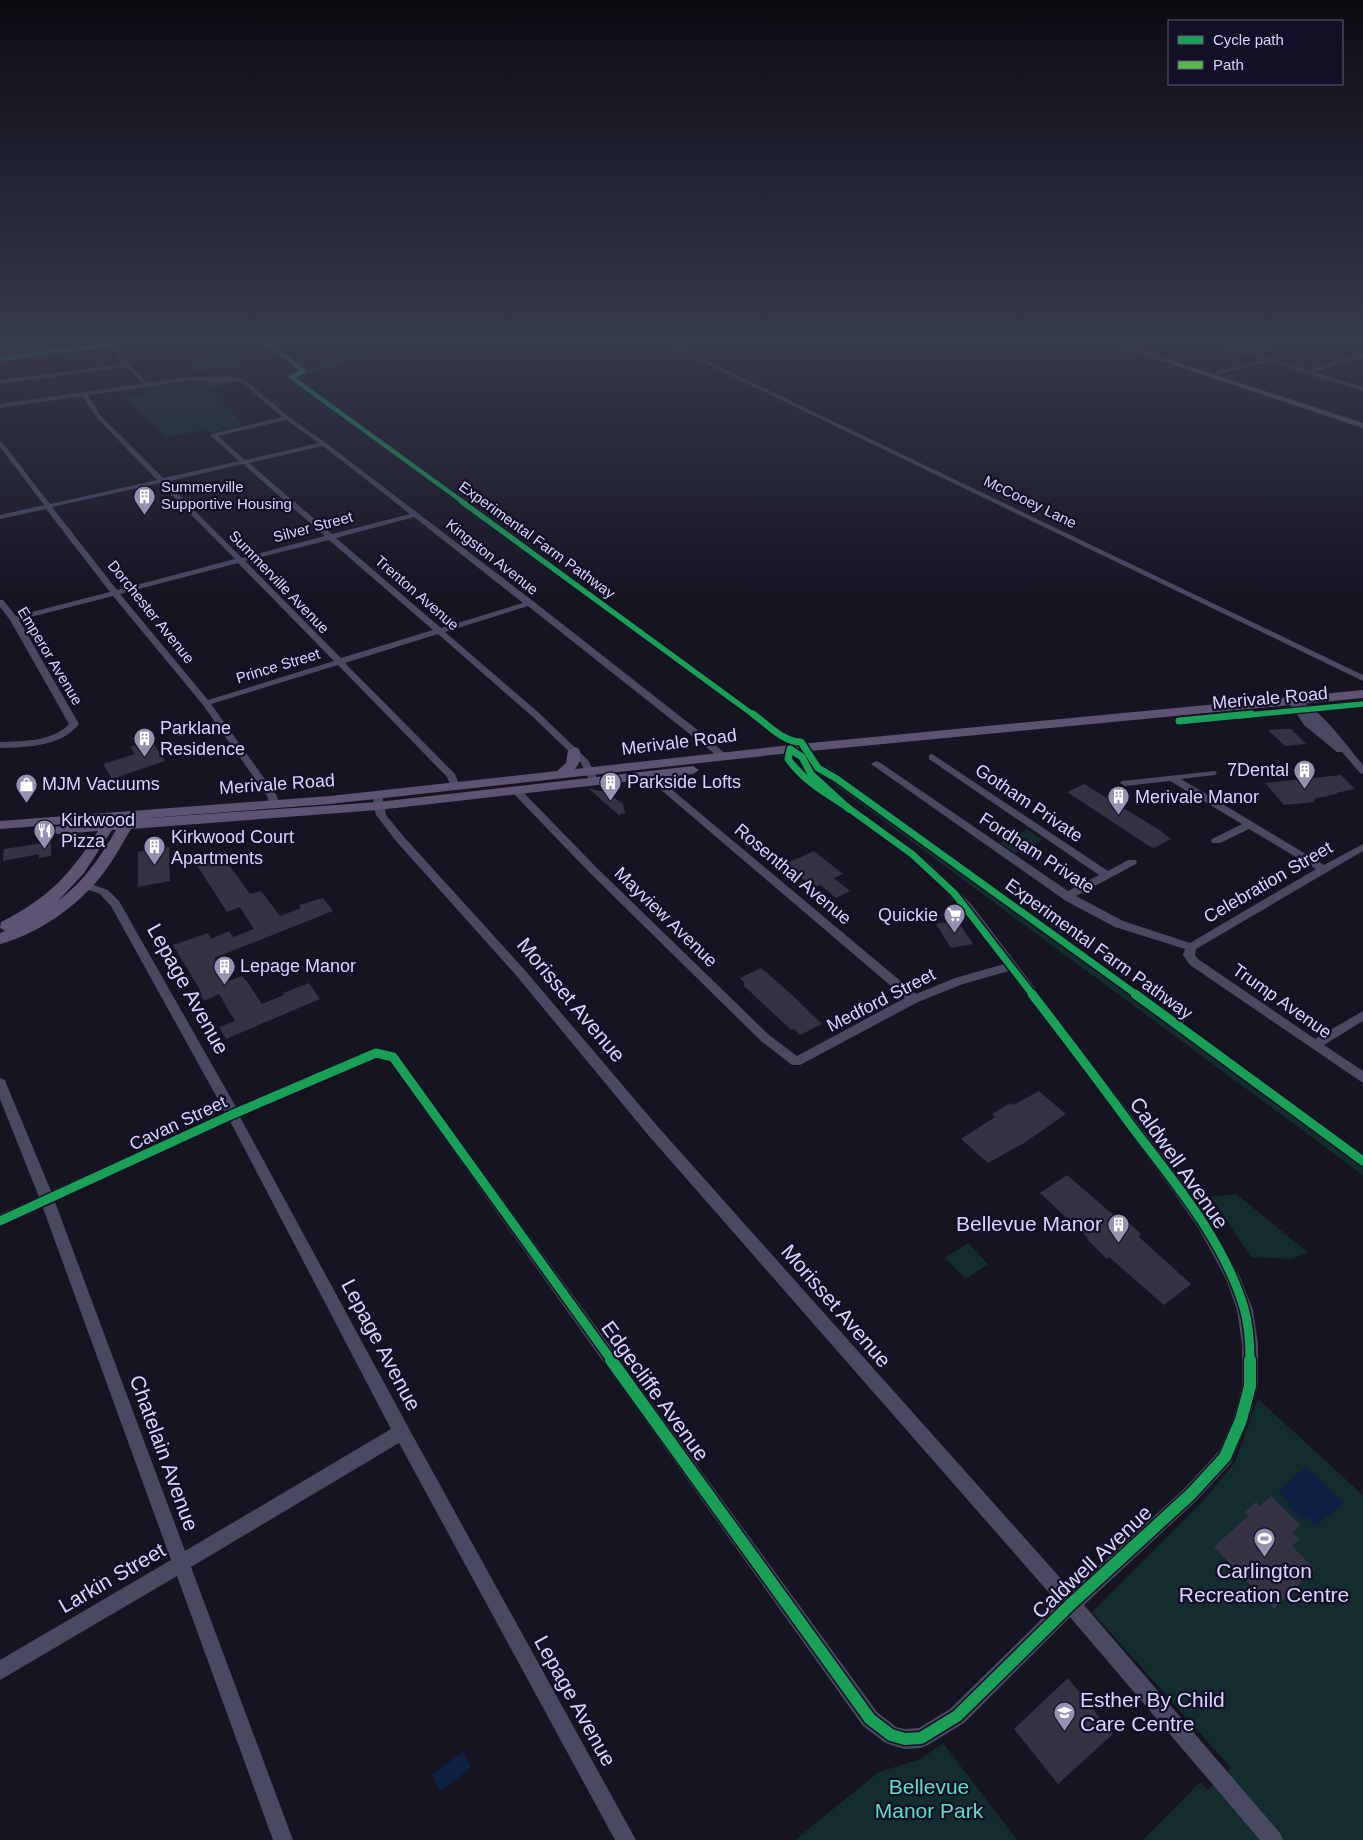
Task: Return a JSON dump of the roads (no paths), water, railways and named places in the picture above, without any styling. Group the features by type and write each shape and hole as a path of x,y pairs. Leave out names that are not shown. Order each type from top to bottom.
{"main road":[{"name":"Merivale Road","path":"130,819 516,791 722,756 789,754 802,757 1300,707 1363,694"},
{"name":"Merivale Road","path":"0,832 274,803 378,801 449,792 455,787 560,775 593,777 649,775 789,754 1300,707 1363,704"},
{"path":"560,775 575,762 574,752"},
{"path":"0,940 41,920 84,886 102,863 130,819"},
{"name":"Merivale Road","path":"0,825 112,821"},
{"path":"0,929 36,911 61,891 83,866 112,821"}],"street":[{"name":"Summerville Avenue","path":"107,425 452,776 455,787"},
{"name":"Trenton Avenue","path":"254,425 213,435 574,752 585,762 593,777"},
{"name":"Kingston Avenue","path":"297,425 714,747 722,756"},
{"name":"McCooey Lane","path":"838,425 1363,678"},
{"name":"Dorchester Avenue","path":"0,443 98,572 116,591 206,703 272,796 274,803"},
{"path":"0,517 324,444"},
{"name":"Silver Street","path":"14,619 415,515"},
{"name":"Emperor Avenue","path":"0,602 14,619 74,724 70,731 35,743 0,745"},
{"name":"Prince Street","path":"206,703 530,604"},
{"path":"1300,707 1323,736 1359,765"},
{"name":"Caldwell Avenue","path":"789,754 802,778 849,809 942,878 953,889 1175,1183 1204,1226 1233,1277 1245,1310 1250,1344 1249,1391 1225,1457 1191,1494 1071,1604 957,1716 921,1738"},
{"name":"Caldwell Avenue","path":"802,757 811,774 849,809"},
{"name":"Gotham Private","path":"932,758 1107,875"},
{"name":"Fordham Private","path":"876,764 1068,896 1120,924 1191,947"},
{"path":"1125,783 1212,773"},
{"name":"Rosenthal Avenue","path":"649,775 914,999"},
{"path":"1172,778 1325,870"},
{"name":"Mayview Avenue","path":"516,791 593,870 765,1038 796,1062"},
{"name":"Morisset Avenue","path":"378,801 381,815 400,839 519,971 654,1132 1071,1604 1273,1840"},
{"path":"1216,841 1249,825"},
{"name":"Celebration Street","path":"1191,947 1363,847"},
{"path":"1068,896 1132,862"},
{"name":"Lepage Avenue","path":"84,886 100,890 112,899 626,1840"},
{"name":"Trump Avenue","path":"1191,947 1189,955 1194,962 1363,1078"},
{"name":"Medford Street","path":"796,1062 914,999 959,981 1012,966"},
{"path":"1315,1045 1363,1015"},
{"name":"Edgecliffe Avenue","path":"369,1055 386,1054 393,1057 398,1063 870,1719 891,1735 905,1739 921,1738"},
{"name":"Cavan Street","path":"0,1221 231,1115 369,1055"},
{"name":"Chatelain Avenue","path":"0,1083 47,1200 283,1840"},
{"name":"Larkin Street","path":"0,1671 402,1432"}],"water":[{"path":"1306,1467 1344,1502 1315,1527 1306,1517 1301,1520 1287,1506 1290,1503 1278,1491"},
{"path":"463,1752 471,1768 440,1791 432,1774"}],"place":[{"name":"Summerville Supportive Housing","path":"145,515"},
{"name":"Parklane Residence","path":"144,757"},
{"name":"7Dental","path":"1305,789"},
{"name":"Parkside Lofts","path":"611,801"},
{"name":"MJM Vacuums","path":"26,803"},
{"name":"Merivale Manor","path":"1119,816"},
{"name":"Kirkwood Pizza","path":"45,849"},
{"name":"Kirkwood Court Apartments","path":"155,866"},
{"name":"Quickie","path":"954,934"},
{"name":"Lepage Manor","path":"224,985"},
{"name":"Bellevue Manor","path":"1118,1243"},
{"name":"Carlington Recreation Centre","path":"1264,1558"},
{"name":"Esther By Child Care Centre","path":"1064,1731"}],"park label":[{"name":"Bellevue Manor Park","path":"929,1799"}]}
